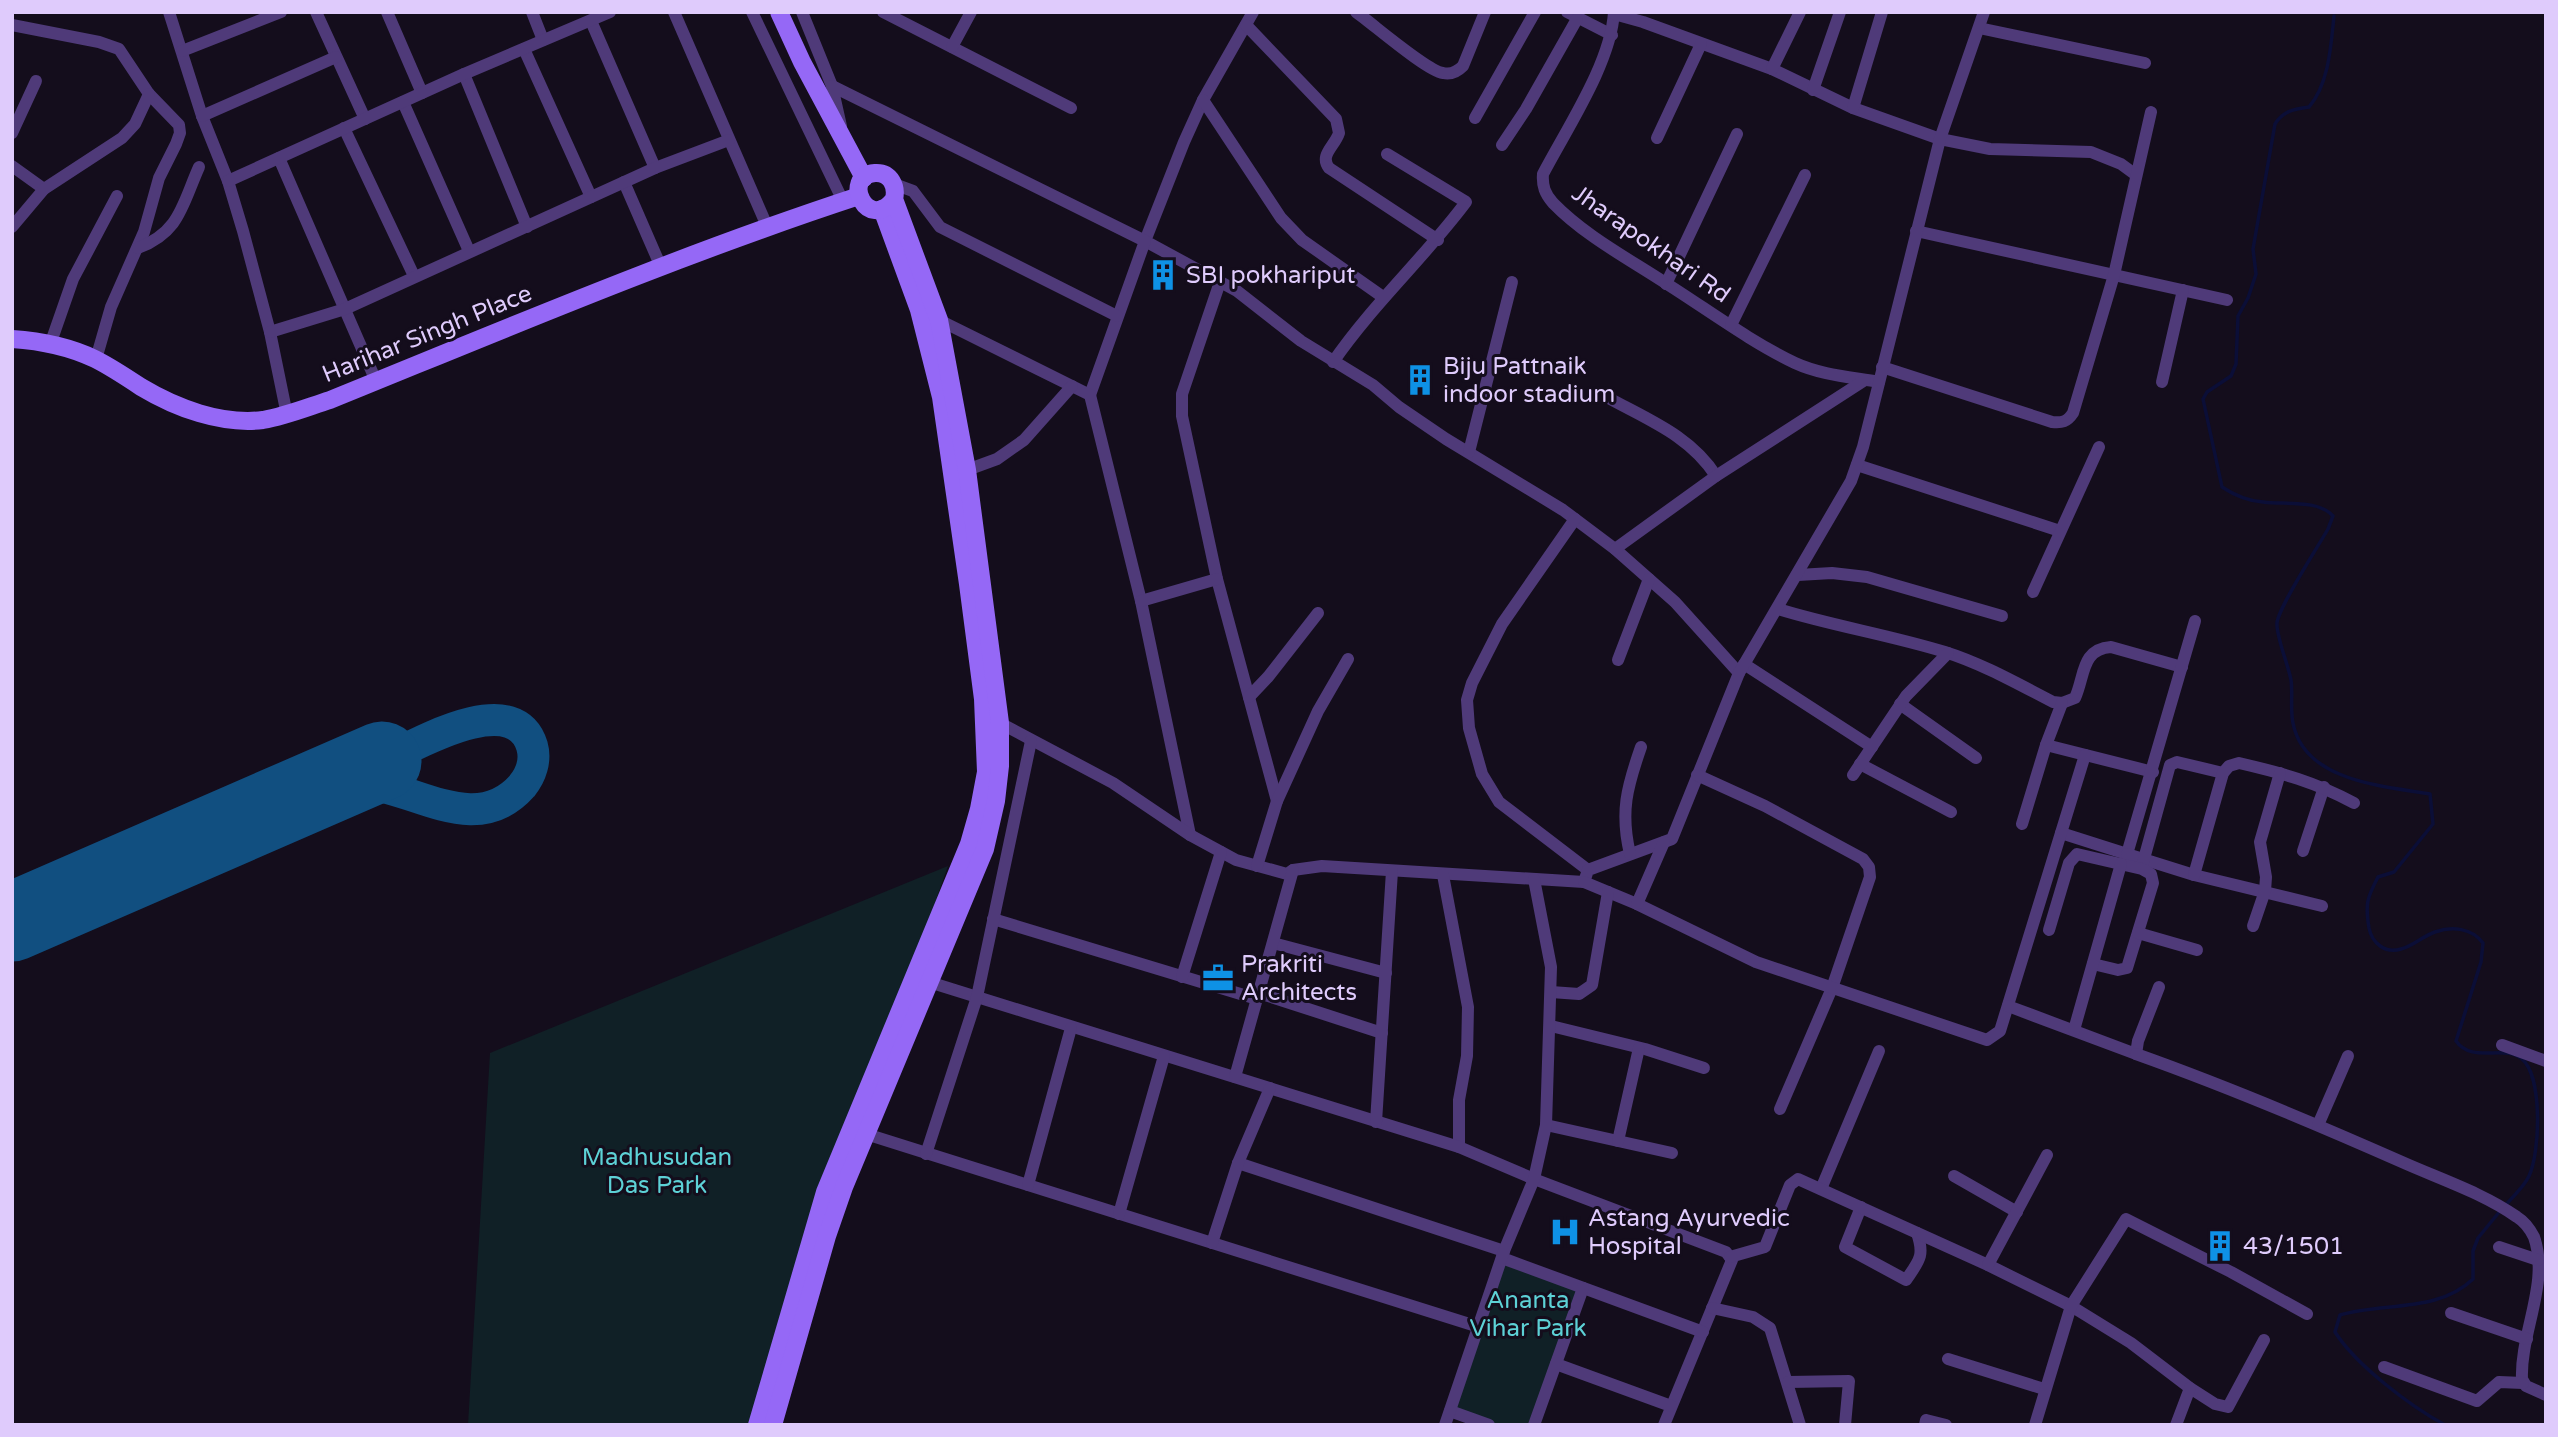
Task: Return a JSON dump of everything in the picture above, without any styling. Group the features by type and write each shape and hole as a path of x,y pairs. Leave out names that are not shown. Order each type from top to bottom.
{"main road":[{"path":"779,12 802,62 864,178"},
{"path":"757,1425 825,1192 969,844 986,772 983,699 941,397 890,197 888,176 869,174 851,199 872,209 890,197"},
{"path":"773,1425 844,1186 985,849 996,801 1000,766 1000,723 967,470 939,320 890,197"},
{"name":"Harihar Singh Place","path":"12,339 51,342 96,359 143,388 185,409 220,418 261,420 287,415 767,226 851,199"}],"street":[{"path":"169,12 202,116 228,181 270,332 287,415"},
{"path":"182,51 281,12"},
{"path":"316,12 365,119"},
{"path":"387,12 422,93"},
{"path":"532,12 543,40"},
{"path":"228,181 464,74 610,12"},
{"path":"674,12 767,226"},
{"path":"752,12 851,199"},
{"path":"802,12 832,86 844,142"},
{"path":"883,12 1071,108"},
{"path":"952,47 971,12"},
{"path":"1190,835 1141,601 1090,395 1145,242 1203,100 1253,12"},
{"path":"1356,12 1429,67 1444,74 1456,72 1463,66 1485,12"},
{"path":"1475,118 1535,12"},
{"path":"1772,69 1800,12"},
{"path":"1813,90 1840,12"},
{"path":"1853,108 1882,12"},
{"path":"1000,723 1113,783 1190,835 1236,860 1287,874 1293,870 1322,866 1534,879 1586,876 1630,854 1672,839 1741,669 1842,499 1857,465 1940,139 1984,12"},
{"path":"1614,13 1772,69 1853,108 1940,139 1990,149 2091,152 2121,164 2136,175"},
{"name":"Jharapokhari Rd","path":"1614,13 1612,35 1604,57 1543,174 1542,185 1554,203 1599,240 1794,362 1815,370 1879,382"},
{"path":"1502,145 1526,109 1572,15 1612,35"},
{"path":"15,21 120,49 149,93 173,118 180,133 159,178 138,248 111,307 96,359"},
{"path":"591,21 655,168"},
{"path":"1246,25 1336,119 1339,133 1325,157 1329,168 1438,240"},
{"path":"1979,28 2145,63"},
{"path":"1657,138 1701,44"},
{"path":"524,49 591,197"},
{"path":"202,116 336,57"},
{"path":"464,74 527,226"},
{"path":"12,133 36,81"},
{"path":"832,86 1145,242 1237,291 1301,341 1373,385 1399,407 1574,519 1615,549 1675,603 1741,669 1872,747"},
{"path":"12,227 44,189 122,138 135,124 149,93"},
{"path":"1203,100 1281,218 1302,240 1383,297"},
{"path":"403,102 469,251"},
{"path":"1882,367 2052,422 2062,423 2068,419 2073,413 2114,275 2151,112"},
{"path":"344,128 414,276"},
{"path":"1667,284 1737,134"},
{"path":"270,332 345,309 655,168 729,139"},
{"path":"1333,362 1383,297 1438,240 1466,202 1387,154"},
{"path":"279,158 376,381"},
{"path":"12,166 44,189"},
{"path":"138,248 153,242 172,227 199,167"},
{"path":"1731,324 1805,175"},
{"path":"624,182 662,267"},
{"path":"890,197 913,191 940,227 1117,316"},
{"path":"51,342 73,279 117,196"},
{"path":"1916,231 2227,300"},
{"path":"1220,282 1182,394 1182,416 1217,579 1277,801"},
{"path":"1469,452 1512,282"},
{"path":"2162,382 2183,290"},
{"path":"939,320 1090,395"},
{"path":"1615,549 1716,476 1865,380"},
{"path":"967,470 996,459 1024,440 1072,386"},
{"path":"1605,396 1689,443 1706,460 1716,476"},
{"path":"2033,592 2099,447"},
{"path":"1857,465 2060,531"},
{"path":"1574,519 1502,624 1472,683 1467,700 1469,728 1482,774 1499,802 1608,892 1756,962 1987,1040 2000,1031 2085,755"},
{"path":"1798,575 1832,573 1867,577 2002,616"},
{"path":"1141,601 1217,579"},
{"path":"1618,660 1649,579"},
{"path":"1778,609 1948,653 2053,702 2062,703 2075,698 2087,662 2092,652 2100,648 2111,647 2182,667"},
{"path":"1249,697 1318,613"},
{"path":"2074,1030 2196,621"},
{"path":"1948,653 1900,704 1857,770 1951,812"},
{"path":"1257,866 1277,801 1318,711 1348,659"},
{"path":"2022,824 2046,744 2062,703"},
{"path":"1900,704 1976,758"},
{"path":"926,1154 977,997 1031,741"},
{"path":"2046,744 2153,772"},
{"path":"1630,854 1624,831 1623,812 1641,747"},
{"path":"2143,864 2170,765 2177,762 2223,773"},
{"path":"2194,875 2223,773 2228,765 2239,763 2280,772 2324,786 2354,803"},
{"path":"2253,926 2265,891 2266,877 2260,842 2280,772"},
{"path":"1698,775 1765,806 1863,859 1869,867 1870,877 1832,988 1780,1109"},
{"path":"2303,851 2324,786"},
{"path":"2061,833 2124,859 2322,906"},
{"path":"1637,904 1664,842"},
{"path":"1182,977 1221,852"},
{"path":"2049,930 2073,857 2083,855 2124,859"},
{"path":"2093,964 2118,970 2127,968 2153,879 2143,864"},
{"path":"1235,1077 1293,870"},
{"path":"1376,1122 1392,871"},
{"path":"1443,875 1468,1007 1466,1056 1459,1100 1459,1147"},
{"path":"1445,1425 1503,1255 1534,1179 1546,1125 1551,967 1534,879"},
{"path":"1551,992 1579,993 1592,985 1608,892"},
{"path":"993,919 1182,977 1258,996 1382,1033"},
{"path":"2138,933 2197,950"},
{"path":"1273,943 1386,973"},
{"path":"929,982 1459,1147 1534,1179 1726,1252 1732,1260 1664,1425"},
{"path":"2136,1054 2138,1041 2159,987"},
{"path":"2008,1006 2222,1084 2489,1201 2518,1217 2533,1234 2538,1261 2521,1375 2523,1383"},
{"path":"1551,1026 1639,1048 1704,1069"},
{"path":"1028,1185 1071,1028"},
{"path":"2502,1045 2546,1061"},
{"path":"1618,1141 1639,1048"},
{"path":"1821,1189 1879,1051"},
{"path":"1119,1214 1164,1056"},
{"path":"2318,1125 2348,1056"},
{"path":"1212,1243 1238,1163 1270,1087"},
{"path":"1546,1125 1672,1153"},
{"path":"866,1134 1479,1327"},
{"path":"1989,1265 2047,1155"},
{"path":"1238,1163 1503,1255 1703,1332"},
{"path":"1954,1176 2017,1212"},
{"path":"1730,1257 1765,1247 1790,1185 1798,1179 1989,1265 2071,1306 2131,1343 2190,1388 2216,1404 2228,1407 2264,1340"},
{"path":"1861,1207 1845,1247 1906,1280 1921,1254 1922,1247 1917,1233"},
{"path":"2035,1425 2071,1306 2126,1219 2308,1314"},
{"path":"2499,1247 2538,1261"},
{"path":"1534,1425 1583,1288"},
{"path":"1712,1308 1753,1317 1770,1328 1800,1425"},
{"path":"2532,1308 2546,1312"},
{"path":"2451,1313 2527,1339"},
{"path":"1948,1359 2044,1389"},
{"path":"1556,1363 1671,1406"},
{"path":"2384,1367 2477,1401 2499,1382 2523,1383 2546,1395"},
{"path":"1788,1382 1849,1381 1845,1425"},
{"path":"2176,1425 2190,1388"},
{"path":"1450,1410 1489,1425"},
{"path":"1925,1425 1926,1420 1946,1425"}],"green space":[{"name":"Madhusudan Das Park","path":"948,866 791,1309 757,1425 468,1425 490,1053"},
{"name":"Ananta Vihar Park","path":"1502,1260 1581,1288 1529,1425 1498,1425 1452,1409"}],"waterway":[{"path":"2334,16 2328,64 2316,98 2309,107 2289,111 2275,124 2253,249 2256,274 2248,298 2238,316 2236,364 2231,376 2207,392 2203,399 2222,487 2252,500 2319,507 2333,516 2284,604 2277,623 2291,680 2293,723 2300,742 2312,757 2329,769 2368,783 2430,794 2433,824 2394,872 2378,877 2368,901 2369,928 2376,943 2390,950 2405,948 2431,934 2448,929 2467,931 2483,943 2481,962 2456,1041 2471,1051 2507,1053 2522,1059 2529,1068 2536,1098 2537,1134 2533,1165 2524,1184 2505,1206"},
{"path":"2445,1425 2385,1384 2356,1358 2335,1332 2340,1315 2427,1302 2459,1290 2473,1279 2473,1251 2478,1238 2500,1211"}],"taxiway":[{"path":"290,801 335,786 362,783 382,786 445,806 485,808 504,801 522,786 530,772 533,757 532,746 522,729 506,721 485,721 463,725 439,734 382,761"}],"runway":[{"path":"12,922 382,761"}],"place":[{"name":"SBI pokhariput","path":"1163,275"},
{"name":"Biju Pattnaik indoor stadium","path":"1420,380"},
{"name":"Prakriti Architects","path":"1218,978"},
{"name":"Astang Ayurvedic Hospital","path":"1565,1232"},
{"name":"43/1501","path":"2220,1246"}]}
